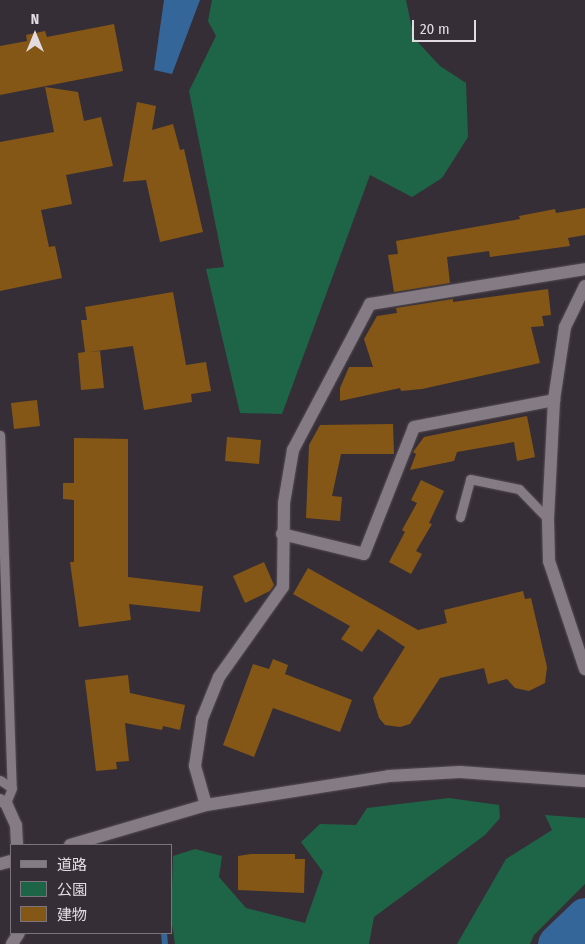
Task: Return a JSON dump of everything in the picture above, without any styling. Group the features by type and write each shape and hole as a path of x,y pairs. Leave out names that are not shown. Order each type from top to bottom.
{"street":[{"path":"206,806 195,766 202,718 219,677 283,587 282,534 284,503 293,450 370,304 585,268"},
{"path":"585,286 565,327 554,400 548,519 550,562 585,670"},
{"path":"282,534 364,554 414,427 554,400"},
{"path":"73,844 206,806 389,776 460,772 585,781"},
{"path":"3,801 16,825 17,844"}],"lane":[{"path":"0,435 12,788 3,801"},
{"path":"460,517 470,479 519,490 548,519"},
{"path":"0,780 12,788"}],"green space":[{"path":"212,0 406,0 414,38 440,66 466,83 468,137 442,178 412,197 370,175 282,414 240,413 206,269 224,267 189,91 216,36 208,21"},
{"path":"449,798 499,805 500,818 485,835 374,917 369,944 175,944 172,924 173,856 195,849 222,856 219,877 246,908 305,923 323,872 301,842 320,824 356,825 367,808"},
{"path":"545,815 585,818 585,884 534,935 530,944 457,944 506,859 552,830"}],"water":[{"path":"164,0 200,0 172,74 154,70"}],"building":[{"path":"114,24 123,71 0,95 0,46 27,41 26,35 45,31 47,37"},
{"path":"45,87 78,92 84,121 101,117 113,166 66,175 72,204 41,210 49,247 55,246 62,278 0,291 0,142 54,132"},
{"path":"137,102 156,106 152,130 173,124 180,150 184,149 203,232 160,242 146,180 123,182"},
{"path":"585,208 585,235 568,238 570,246 490,257 489,251 447,257 450,283 394,292 388,255 398,254 396,241 520,219 519,216 555,209 556,213"},
{"path":"548,289 551,315 542,316 544,326 531,327 540,363 422,389 401,391 400,388 340,401 340,388 349,367 373,367 364,339 377,316 397,313 396,308 453,299 453,302"},
{"path":"173,292 186,365 206,362 211,391 191,394 192,402 144,410 133,346 89,352 100,351 104,388 81,390 78,353 85,352 81,320 87,320 85,307"},
{"path":"37,400 40,426 14,429 11,403"},
{"path":"527,416 535,457 517,461 514,442 457,452 454,461 410,470 416,454 413,452 424,437"},
{"path":"393,424 394,454 341,454 332,496 342,497 340,521 306,518 309,445 320,425"},
{"path":"227,437 261,440 259,464 225,461"},
{"path":"74,438 128,439 128,577 203,586 200,612 129,604 131,620 79,627 70,562 74,562 74,500 63,499 63,483 74,483"},
{"path":"421,480 444,491 429,523 432,524 416,551 422,554 411,574 389,562 405,532 402,530 417,503 411,500"},
{"path":"264,562 274,585 270,591 245,603 233,576"},
{"path":"308,568 418,630 447,623 444,610 523,591 525,599 531,598 547,667 545,683 529,691 515,688 507,679 488,684 484,668 440,678 410,724 400,727 385,725 379,718 373,698 405,647 378,629 362,652 341,639 350,626 293,594"},
{"path":"273,659 288,665 285,674 352,700 340,732 273,708 254,757 223,745 253,664 269,669"},
{"path":"128,675 130,693 185,705 180,730 163,726 162,730 125,723 129,761 116,762 117,769 96,771 85,680"},
{"path":"251,854 295,854 295,859 305,859 304,893 238,890 238,856"}],"waterway":[{"path":"557,944 585,917"},
{"path":"164,934 165,944"}]}
